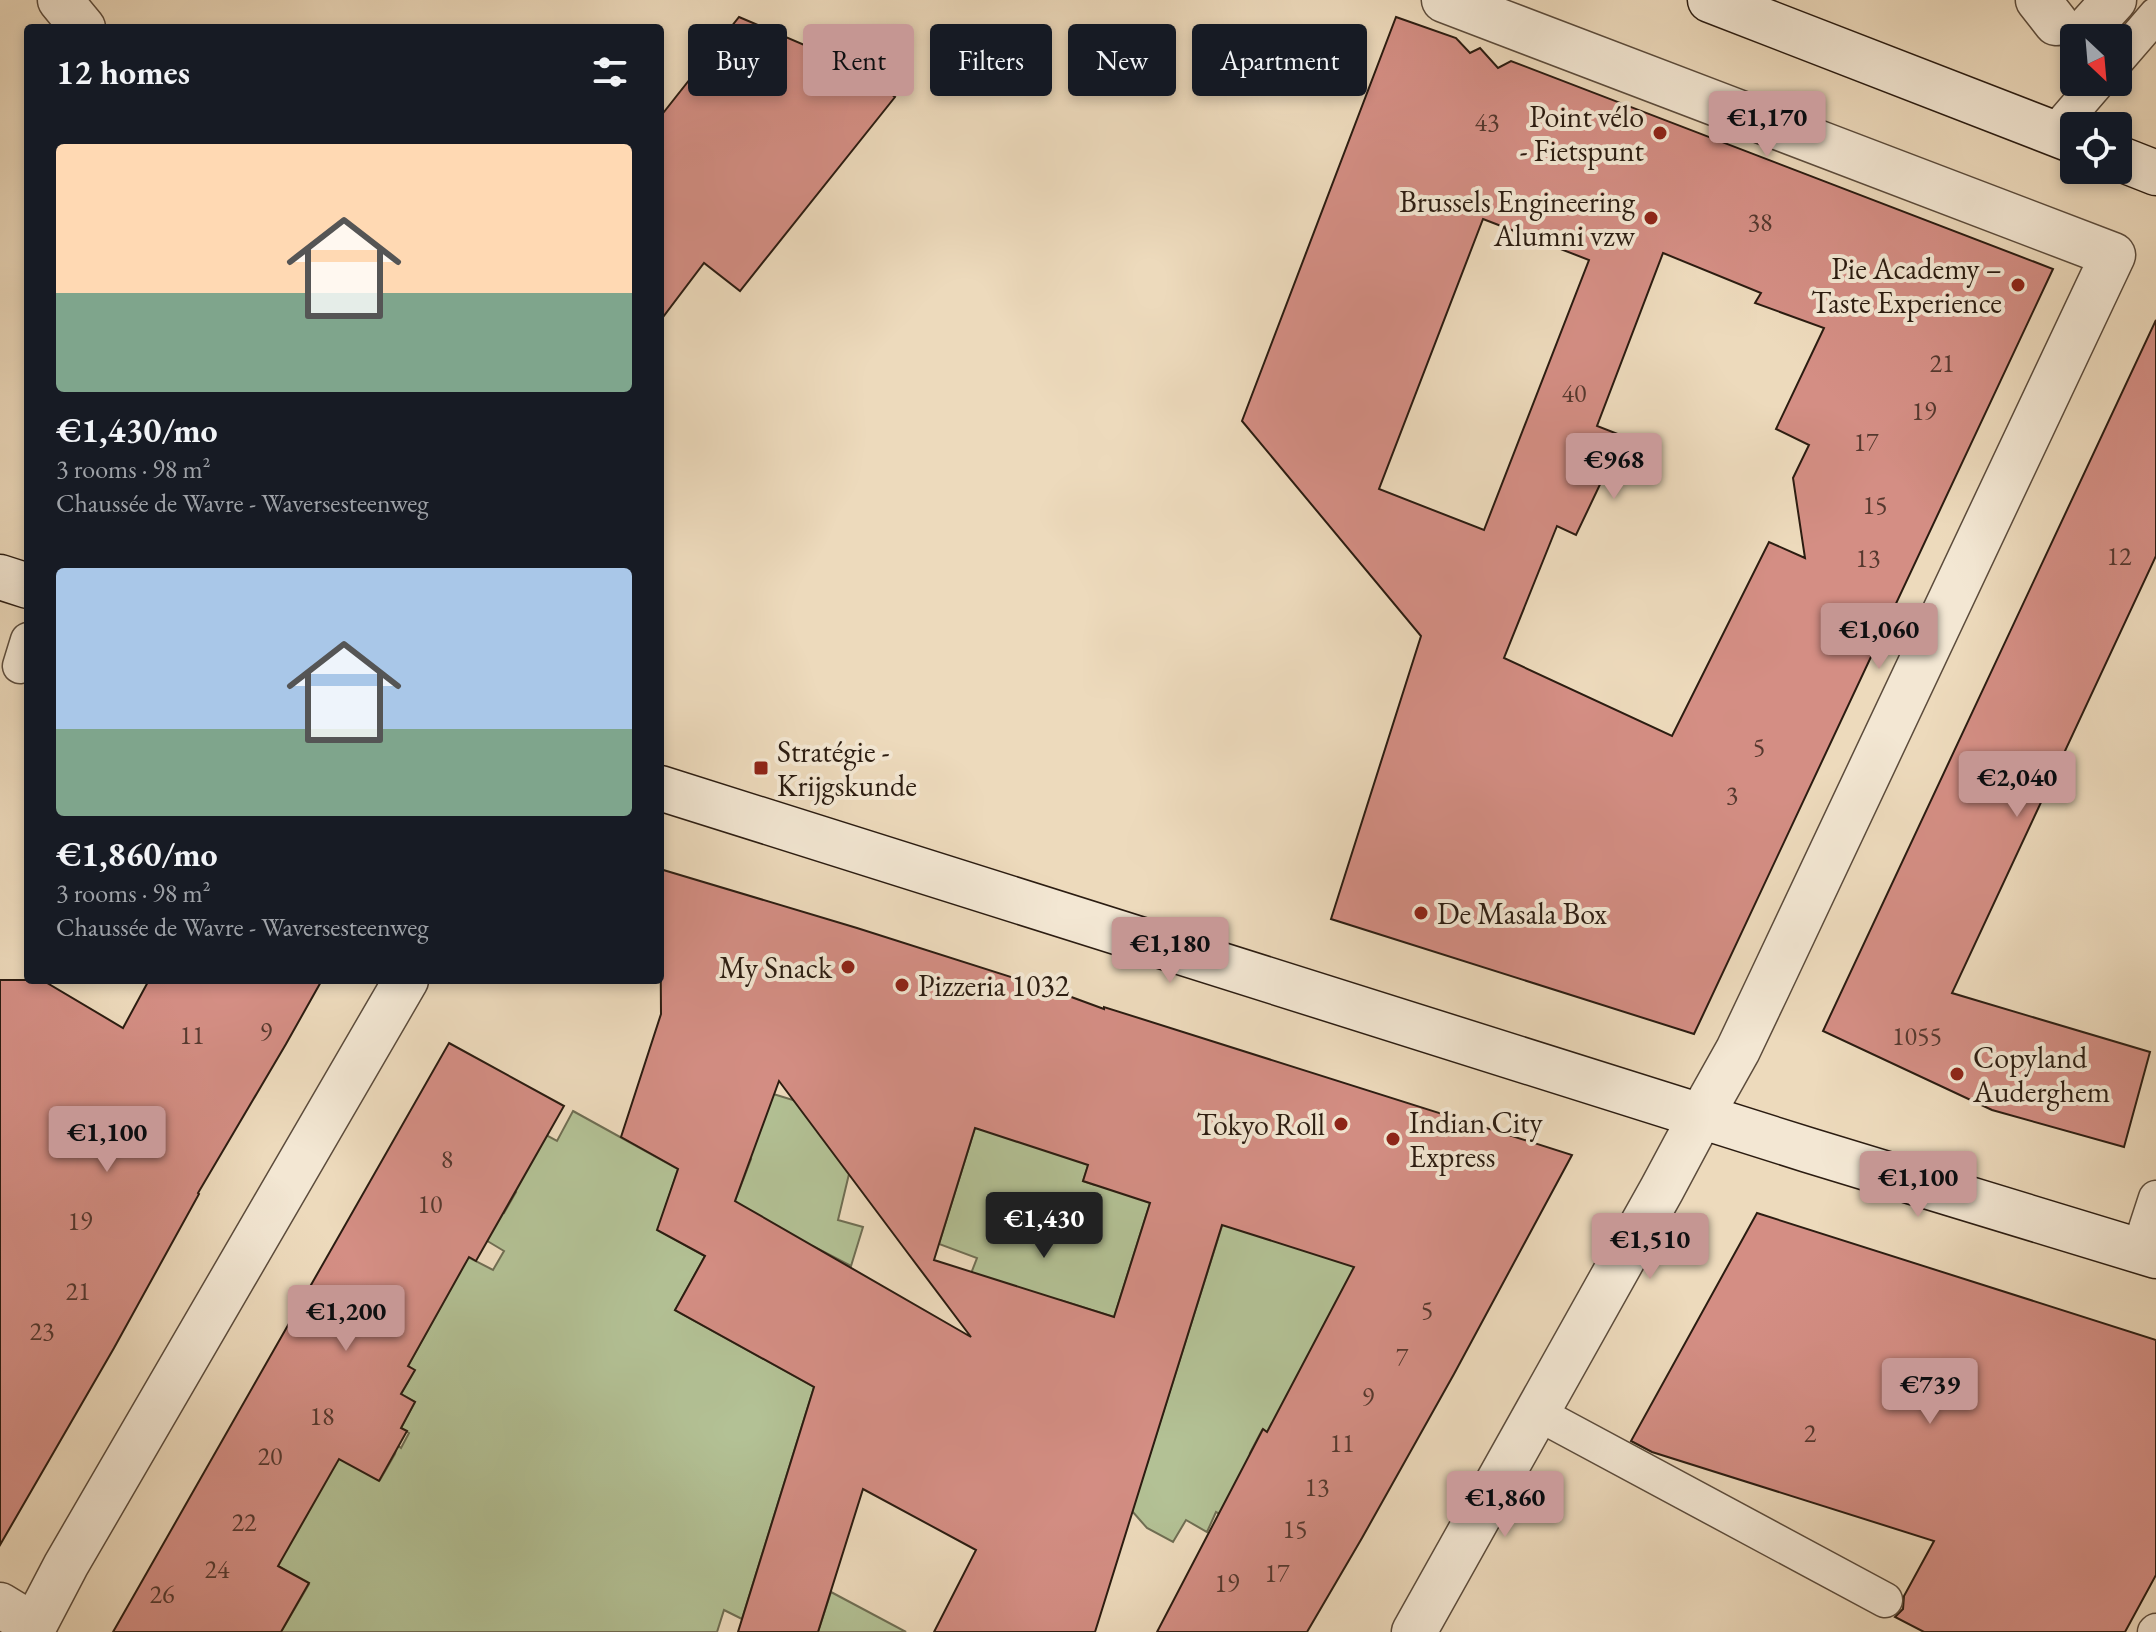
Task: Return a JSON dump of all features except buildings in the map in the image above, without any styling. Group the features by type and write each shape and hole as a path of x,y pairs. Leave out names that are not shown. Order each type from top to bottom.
{"street":[{"path":"60,0 80,24"},
{"path":"1414,1632 1738,1050 2113,255 1444,0"},
{"path":"1710,0 2060,135"},
{"path":"2059,19 2114,0"},
{"path":"2132,164 2156,173"},
{"path":"0,577 24,585"},
{"path":"664,789 2147,1253"},
{"path":"21,1621 404,984"}],"lane":[{"path":"2132,43 2156,15"},
{"path":"2147,1253 2156,1198"},
{"path":"1537,1413 1885,1600"}],"green space":[{"path":"770,1093 829,1111 849,1174 838,1220 863,1227 851,1266 813,1246 783,1300 735,1201 751,1159 688,1136"},
{"path":"573,1111 678,1169 658,1230 705,1256 675,1310 814,1387 742,1619 724,1610 717,1632 281,1632 309,1584 278,1566 327,1452 380,1480 397,1445 401,1448 409,1433 401,1428 415,1402 401,1394 414,1370 408,1366 468,1257 493,1270 504,1251 484,1239 499,1211 504,1213 516,1192 478,1170 509,1115 557,1141"},
{"path":"975,1128 1097,1138 1083,1181 1095,1185 1162,1165 1114,1317 1060,1300 960,1302 977,1258 939,1244"},
{"path":"1234,1188 1383,1257 1274,1436 1262,1430 1250,1453 1259,1457 1228,1519 1216,1512 1207,1532 1186,1520 1173,1542 1147,1528 1132,1511"},
{"path":"831,1592 906,1632 818,1632"}],"place":[{"name":"Point vélo - Fietspunt","path":"1660,133"},
{"name":"Brussels Engineering Alumni vzw","path":"1651,218"},
{"name":"Pie Academy – Taste Experience","path":"2018,285"},
{"name":"Stratégie - Krijgskunde","path":"761,768"},
{"name":"De Masala Box","path":"1421,913"},
{"name":"My Snack","path":"848,967"},
{"name":"Pizzeria 1032","path":"902,985"},
{"name":"Copyland Auderghem","path":"1957,1074"},
{"name":"Tokyo Roll","path":"1341,1124"},
{"name":"Indian City Express","path":"1393,1139"}]}
